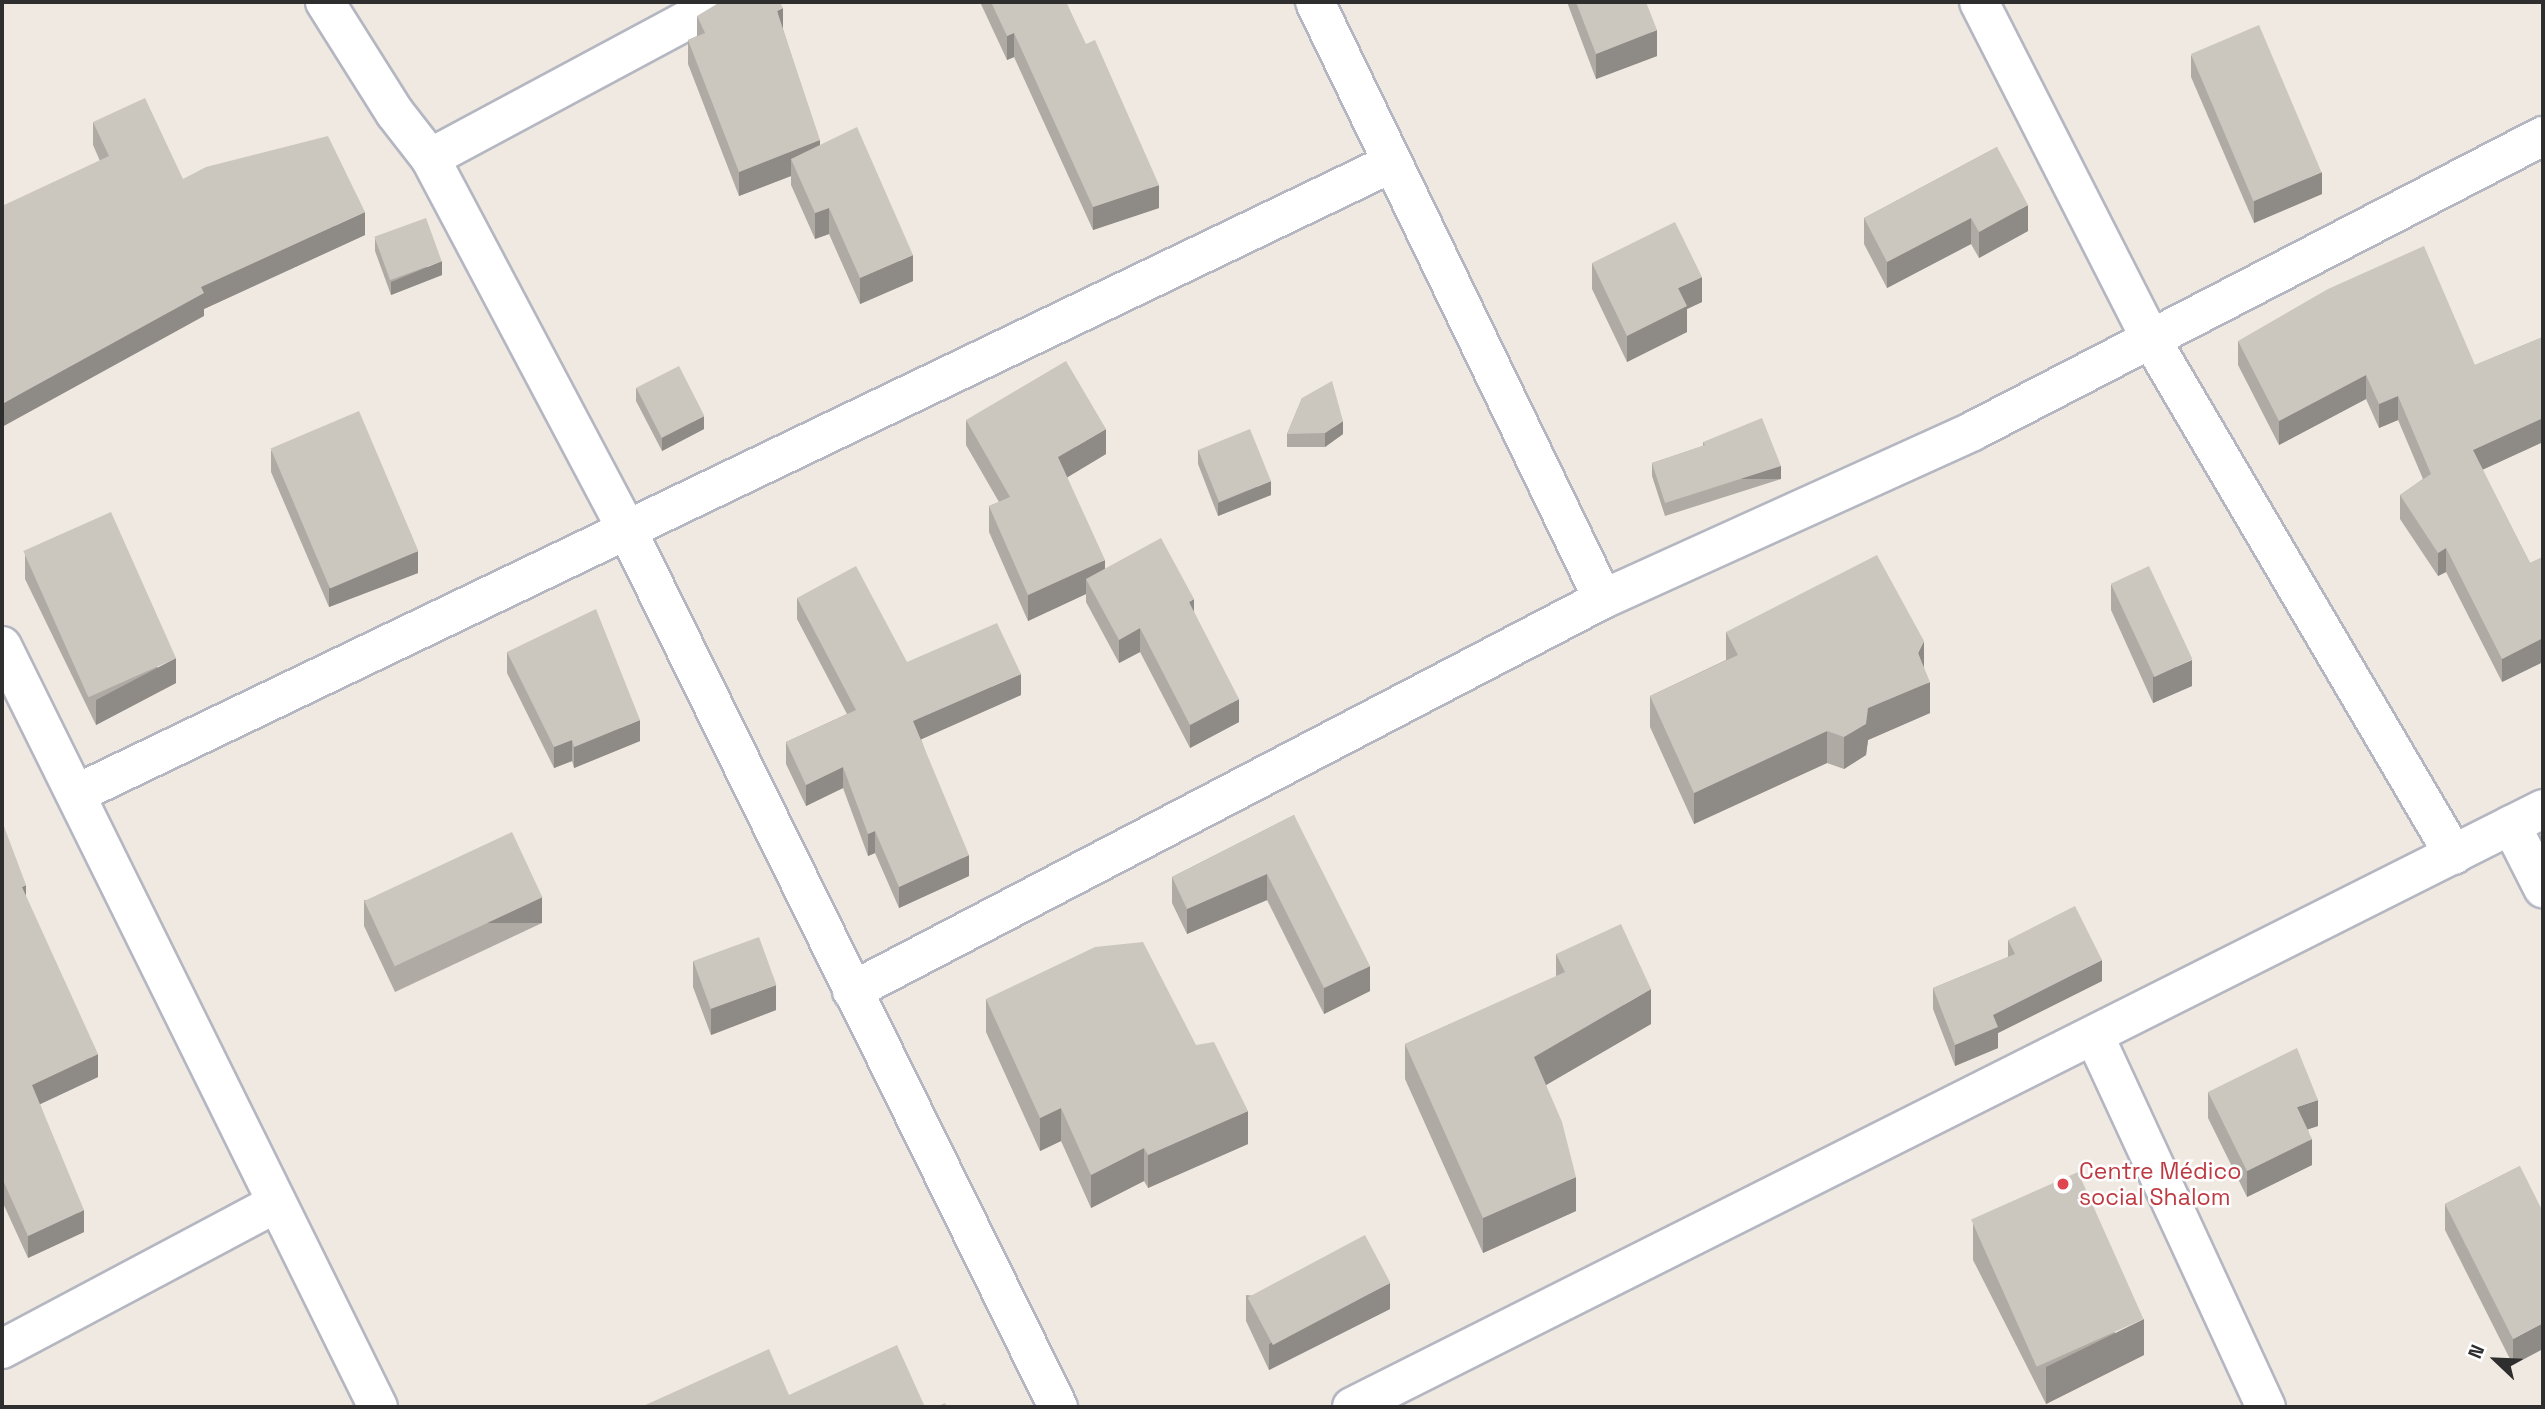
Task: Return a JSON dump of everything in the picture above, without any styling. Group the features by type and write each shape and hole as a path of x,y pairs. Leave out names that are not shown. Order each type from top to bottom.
{"street":[{"path":"325,2 387,101 430,158 628,532 1058,1407"},
{"path":"430,158 721,2"},
{"path":"1315,2 1390,164 1603,600"},
{"path":"1979,2 2152,341 2454,855"},
{"path":"852,991 1603,600 1973,431 2152,341 2543,136"},
{"path":"76,794 628,532 1390,164"},
{"path":"2,646 378,1407"},
{"path":"1352,1407 2527,817 2543,888"},
{"path":"2095,1035 2266,1407"},
{"path":"2,1349 277,1203"}],"building":[{"path":"720,2 780,2 783,8 777,11 820,140 739,172 688,40 705,33 697,16"},
{"path":"991,2 1066,2 1086,44 1095,40 1159,185 1093,207 1014,33 1007,36"},
{"path":"1576,2 1646,2 1657,30 1596,54"},
{"path":"2259,25 2322,172 2253,201 2191,54"},
{"path":"145,98 183,179 206,167 328,136 365,212 201,287 204,293 2,404 2,206 109,156 93,122"},
{"path":"857,127 913,255 860,278 829,208 815,213 791,159"},
{"path":"1997,147 2028,205 1979,232 1971,218 1887,262 1864,218"},
{"path":"426,218 442,261 390,280 374,237"},
{"path":"1675,222 1702,277 1678,288 1687,306 1627,336 1592,263"},
{"path":"2424,246 2475,365 2543,337 2543,418 2473,450 2530,563 2543,557 2543,638 2502,659 2446,548 2438,553 2400,495 2431,474 2398,396 2379,404 2366,375 2279,421 2238,341 2328,289"},
{"path":"1066,361 1106,429 1058,457 1105,560 1028,595 989,506 1010,497 966,420"},
{"path":"679,366 704,416 662,438 636,388"},
{"path":"1332,381 1343,421 1325,433 1287,434 1302,398"},
{"path":"359,411 418,551 330,588 271,449"},
{"path":"1762,418 1781,466 1665,503 1652,463 1705,445 1703,442"},
{"path":"1250,429 1271,481 1219,502 1198,450"},
{"path":"111,512 176,658 88,697 23,551"},
{"path":"1161,538 1194,599 1189,602 1239,699 1190,725 1140,628 1119,640 1086,579"},
{"path":"1877,555 1924,641 1918,653 1930,682 1868,708 1866,724 1844,737 1827,731 1694,793 1650,696 1738,655 1726,632"},
{"path":"856,566 907,662 997,623 1021,674 913,721 969,855 899,887 875,831 868,834 843,767 806,785 786,742 856,710 797,598"},
{"path":"2149,566 2193,659 2154,677 2111,584"},
{"path":"596,609 640,720 574,747 572,740 554,747 507,652"},
{"path":"1294,815 1370,966 1324,988 1267,874 1187,909 1172,877"},
{"path":"2,821 26,885 22,887 98,1054 32,1085 84,1210 28,1236 2,1178"},
{"path":"512,832 542,897 395,966 364,901"},
{"path":"2075,906 2102,960 1993,1015 1998,1027 1955,1045 1933,988 2015,954 2008,940"},
{"path":"1621,924 1651,989 1534,1057 1562,1122 1576,1177 1483,1218 1405,1044 1565,972 1556,954"},
{"path":"759,937 776,985 711,1009 693,961"},
{"path":"1143,942 1196,1045 1214,1042 1248,1111 1148,1155 1144,1148 1091,1175 1061,1108 1040,1118 986,999 1095,947"},
{"path":"2297,1048 2318,1100 2297,1107 2312,1139 2247,1171 2208,1092"},
{"path":"2520,1166 2543,1212 2543,1323 2513,1339 2445,1204"},
{"path":"2078,1172 2143,1319 2037,1367 1971,1220"},
{"path":"1365,1235 1390,1283 1273,1345 1248,1297"},
{"path":"897,1345 925,1407 641,1407 769,1349 789,1395"}],"place":[{"name":"Centre Médico social Shalom","path":"2063,1184"}]}
